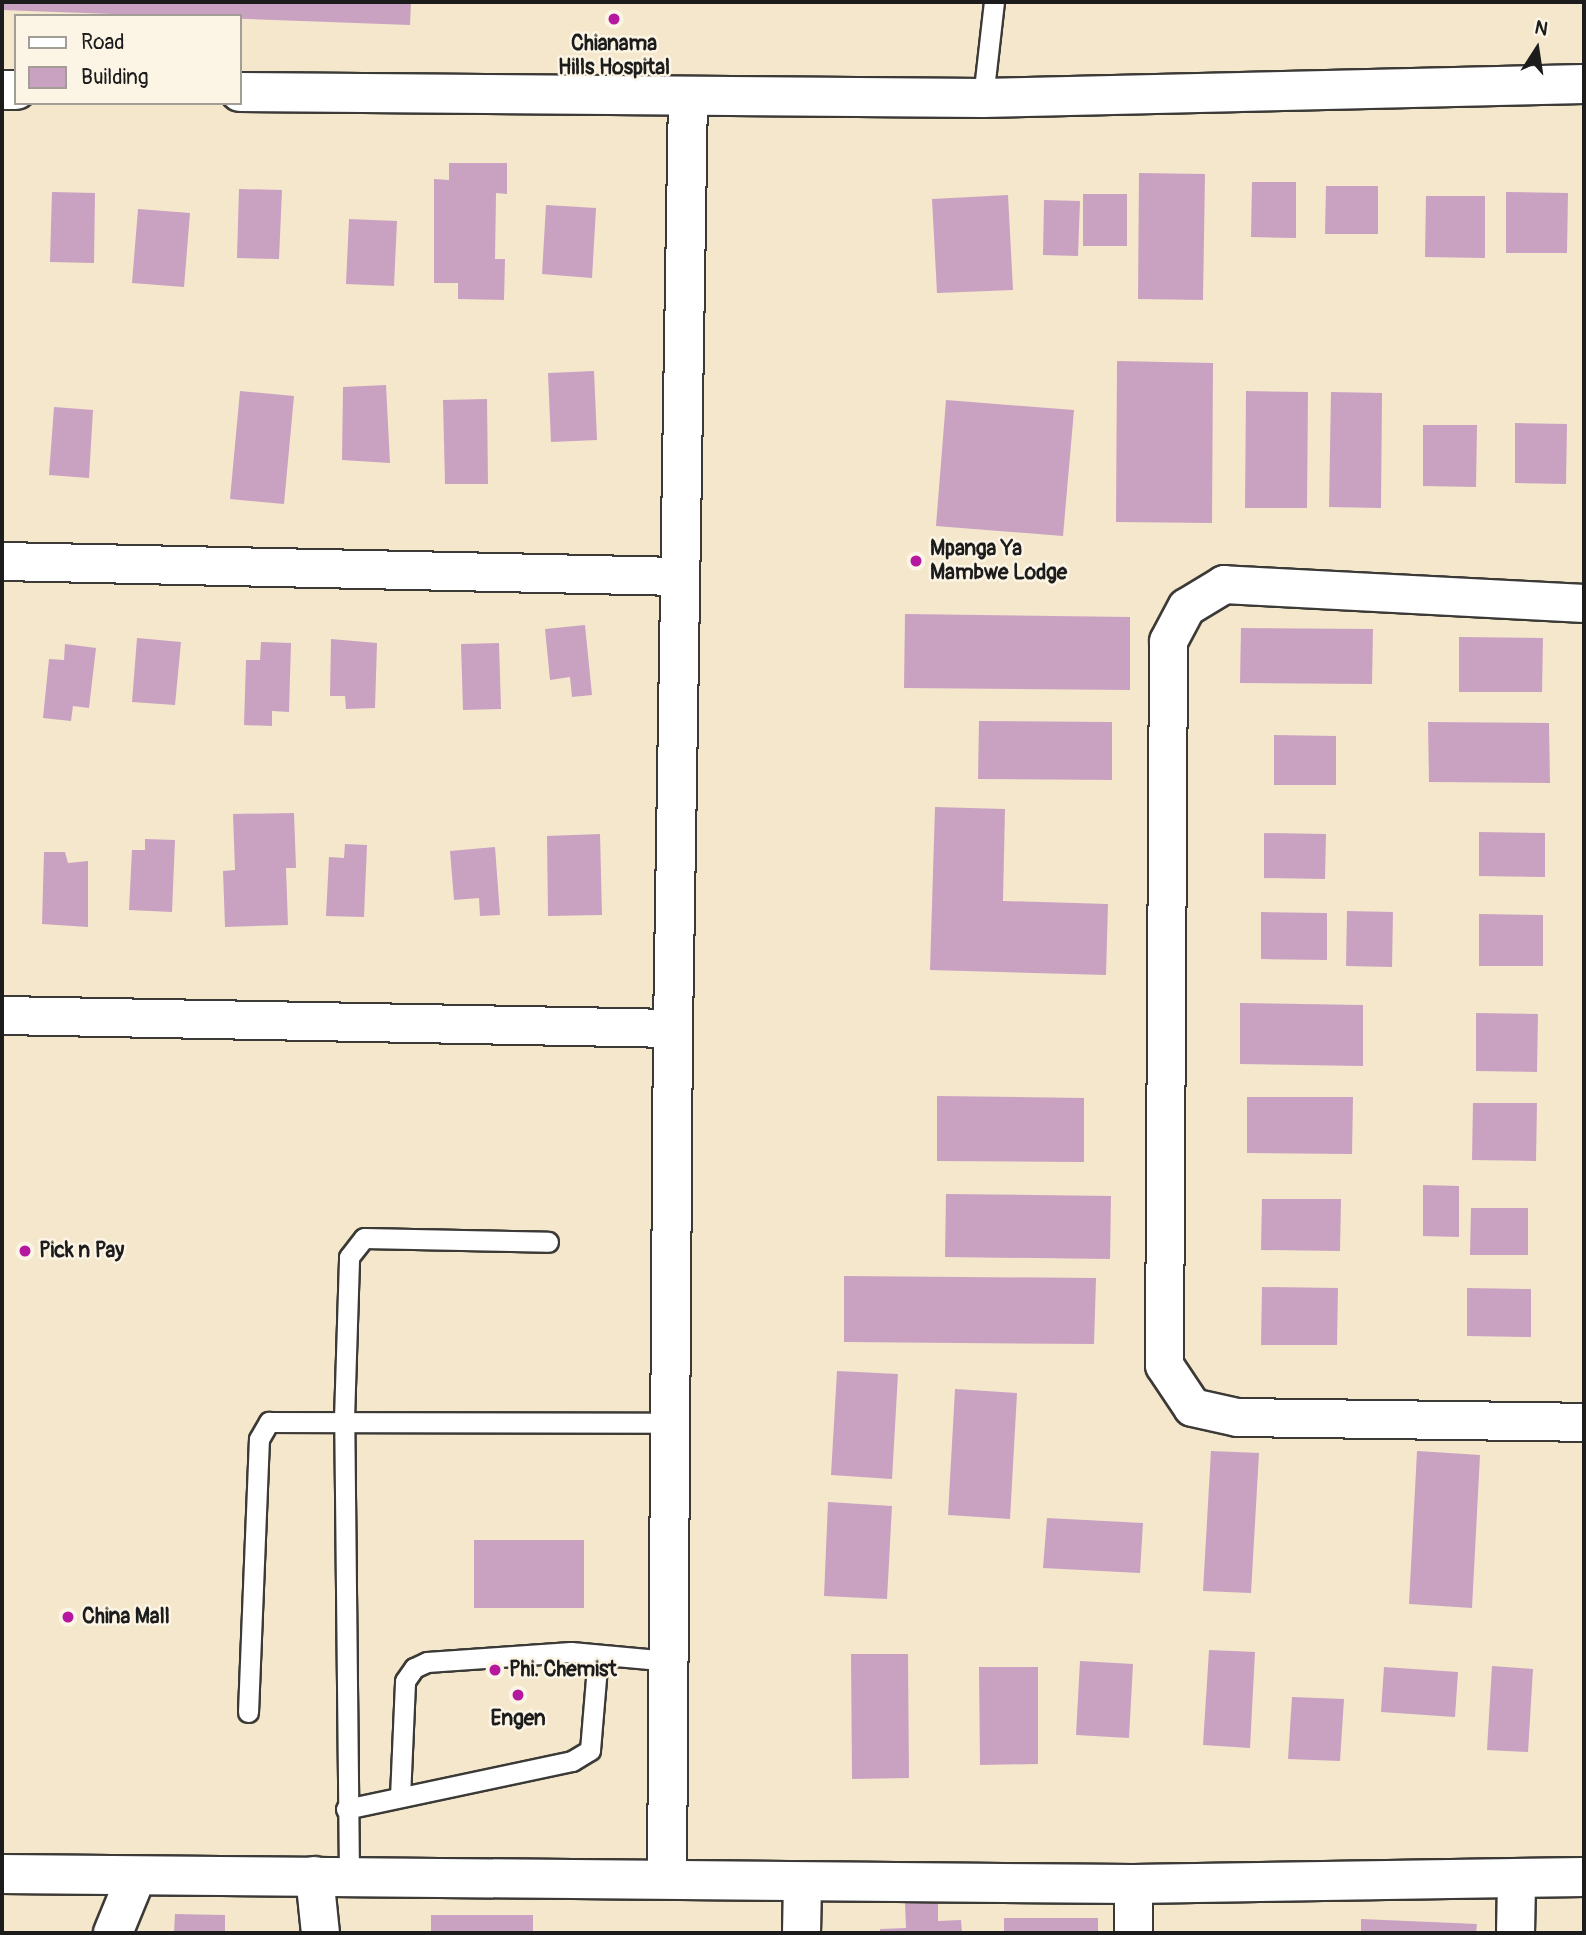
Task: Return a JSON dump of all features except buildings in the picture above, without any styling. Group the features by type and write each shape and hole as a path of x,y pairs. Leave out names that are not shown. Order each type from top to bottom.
{"main road":[{"path":"242,93 982,98 1584,84"},
{"path":"667,1879 673,1028 688,98"},
{"path":"2,1874 1133,1884 1584,1877"},
{"path":"113,1933 136,1877"}],"street":[{"path":"2,561 679,576"},
{"path":"1584,603 1224,584 1186,607 1168,641 1164,1351 1164,1365 1192,1407 1237,1417 1584,1422"},
{"path":"2,1015 673,1028"},
{"path":"320,1933 331,1875"},
{"path":"1515,1933 1516,1879"},
{"path":"801,1933 802,1882"},
{"path":"1133,1884 1133,1933"}],"lane":[{"path":"982,98 994,2"},
{"path":"331,1875 346,1809 344,1419 348,1257 364,1238 548,1242"},
{"path":"248,1712 259,1439 269,1422 344,1419 670,1423"},
{"path":"346,1809 572,1761 590,1750 598,1655"},
{"path":"400,1797 405,1681 414,1668 427,1662 484,1657 598,1655 669,1661"}],"place":[{"name":"Chianama Hills Hospital","path":"614,19"},
{"name":"Mpanga Ya Mambwe Lodge","path":"916,561"},
{"name":"Pick n Pay","path":"25,1251"},
{"name":"China Mall","path":"68,1617"},
{"name":"Phi. Chemist","path":"495,1670"},
{"name":"Engen","path":"518,1695"}]}
